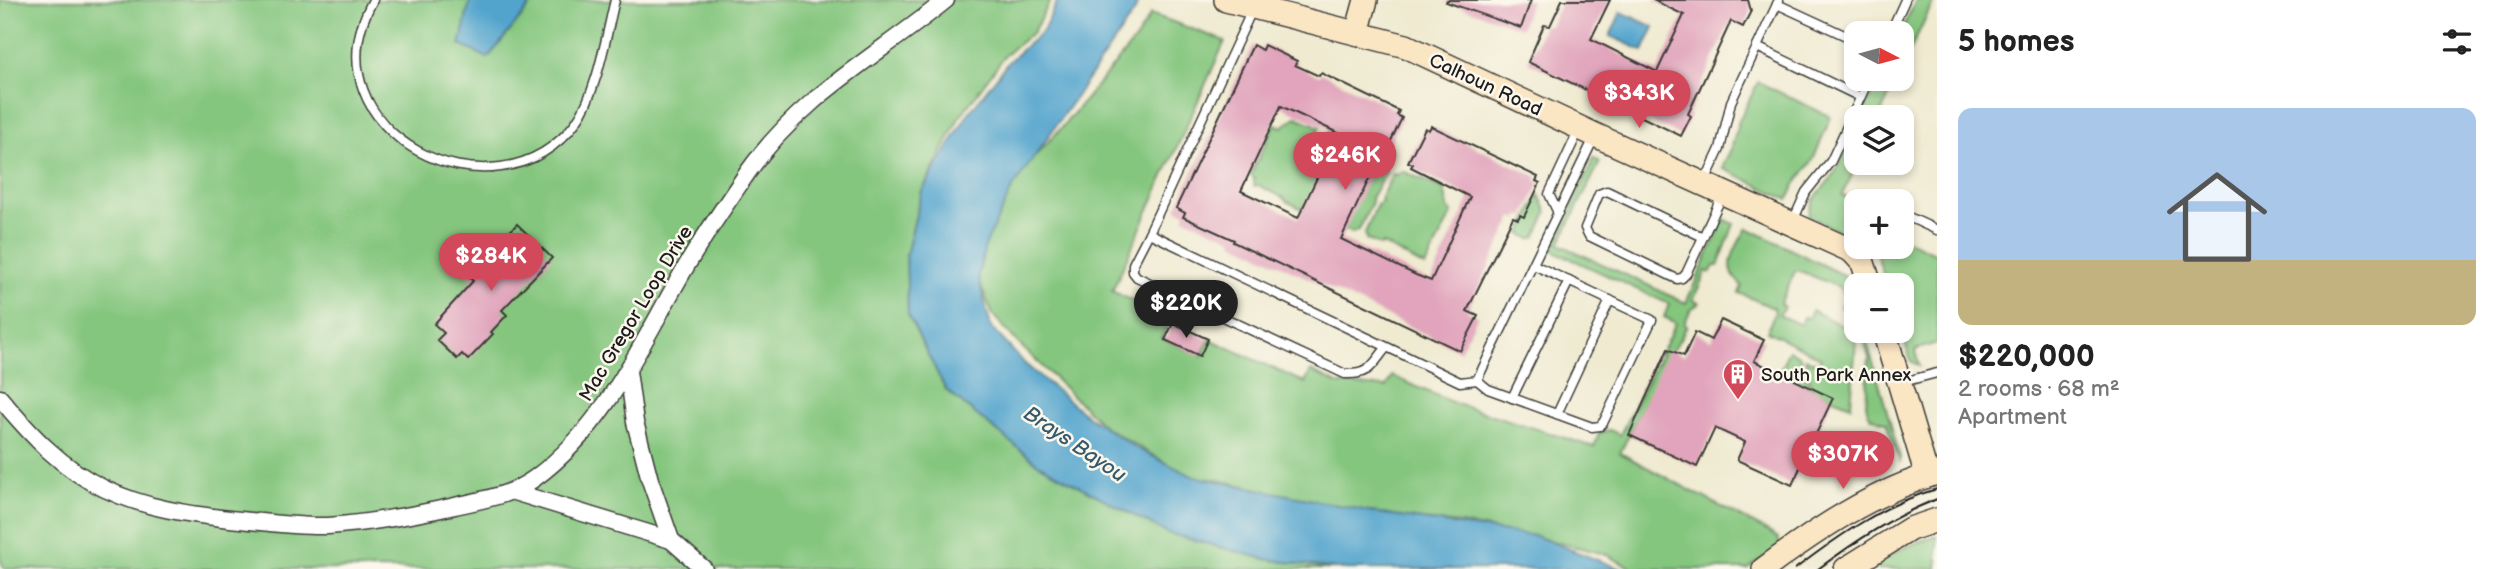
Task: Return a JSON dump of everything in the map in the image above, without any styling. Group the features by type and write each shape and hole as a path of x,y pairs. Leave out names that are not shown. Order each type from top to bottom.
{"street":[{"name":"Mac Gregor Loop Drive","path":"0,398 47,451 88,480 141,503 171,511 327,526 367,522 444,508 514,492 537,477 596,417 628,371 685,268 749,170 796,115 860,62 910,29 946,0"},
{"name":"Calhoun Road","path":"1227,0 1406,46 1587,132 1852,251 1863,263 1866,273"},
{"path":"1357,33 1366,0"},
{"path":"1770,565 1860,506 1932,474 1888,343"},
{"path":"628,371 635,422 650,480 671,540"},
{"path":"514,492 671,540 704,569"},
{"path":"1846,569 1910,529 1937,520"}],"lane":[{"path":"373,0 366,12 359,38 358,66 363,91 378,119 396,138 420,154 479,167 510,166 536,157 558,142 576,123 592,89 615,0"},
{"path":"1895,21 1905,0"},
{"path":"1703,237 1607,191 1599,194 1585,228 1590,236 1676,279 1682,278 1703,237 1731,102 1778,2 1844,35"},
{"path":"1253,7 1133,264 1133,272 1138,277 1345,374 1361,374 1386,348"},
{"path":"1757,47 1860,97"},
{"path":"1792,224 1806,192 1831,161 1863,91"},
{"path":"1558,213 1549,194 1587,132"},
{"path":"1477,380 1558,213 1587,132"},
{"path":"1914,219 1937,230"},
{"path":"1149,233 1460,382 1477,380 1488,389 1512,398 1592,427 1600,426 1652,320 1534,265"},
{"path":"1512,398 1569,281"},
{"path":"1557,414 1610,300"},
{"path":"1900,383 1937,373"}],"green space":[{"path":"0,0 1051,0 1033,32 1006,54 959,118 922,191 906,255 908,315 946,390 1038,464 1167,533 1265,559 1337,569 4,569 0,558"},
{"path":"1916,0 1934,0 1914,42 1914,21 1906,21"},
{"path":"1151,14 1225,41 1112,291 1170,319 1161,338 1201,356 1210,339 1305,383 1311,371 1338,384 1386,387 1392,376 1454,403 1594,447 1599,433 1610,430 1620,435 1676,323 1664,317 1669,304 1552,250 1594,158 1600,162 1559,244 1686,303 1724,219 1734,224 1718,266 1714,266 1710,273 1706,271 1693,300 1699,303 1690,311 1684,324 1687,326 1671,350 1620,453 1767,531 1778,538 1780,546 1748,569 1633,569 1605,554 1548,540 1462,524 1364,514 1215,479 1193,479 1104,426 1019,344 993,315 977,277 985,228 1011,182 1064,125 1136,39"},
{"path":"1758,82 1831,117 1813,160 1794,186 1788,200 1722,168 1732,147 1738,123"},
{"path":"1873,91 1891,91 1885,105 1867,105"},
{"path":"1296,117 1320,127 1317,131 1318,142 1323,145 1329,131 1349,141 1302,209 1258,185 1254,186 1251,174 1275,124 1282,127"},
{"path":"1368,150 1382,157 1381,163 1386,172 1371,198 1372,202 1359,230 1352,233 1335,225"},
{"path":"1844,154 1844,175 1852,175 1842,195 1843,233 1809,215 1815,199 1836,171"},
{"path":"1402,171 1444,189 1448,209 1452,213 1425,267 1383,244 1381,246 1366,239 1365,233 1393,174 1397,175"},
{"path":"1539,195 1547,212 1536,237 1531,239 1521,234"},
{"path":"1747,228 1844,276 1844,293 1839,287 1795,271 1780,304 1784,307 1779,315 1801,325 1804,317 1809,318 1812,310 1844,327 1844,343 1856,343 1851,405 1812,390 1805,358 1818,364 1821,358 1767,331 1775,312 1774,308 1739,293 1742,286 1735,278 1731,266 1737,246"},
{"path":"1914,243 1937,254 1937,343 1915,350 1919,366 1911,361 1905,343 1914,343 1914,273 1883,273 1878,259 1914,259"},
{"path":"1865,343 1867,343 1900,463 1886,423 1871,417 1868,412 1866,404 1869,357"},
{"path":"1789,350 1800,357 1807,387 1778,374"},
{"path":"1937,535 1937,569 1867,569 1904,548"}],"water":[{"path":"470,0 535,0 488,58 460,45"},
{"name":"Brays Bayou","path":"1058,0 1138,0 1135,11 1012,189 985,246 978,276 991,327 1025,364 1086,415 1138,449 1192,476 1394,516 1536,536 1621,569 1336,569 1265,559 1167,533 1038,464 946,390 908,315 906,255 922,191 968,114 1009,61 1043,31"},
{"path":"1621,12 1654,27 1643,51 1610,36"}],"building":[{"path":"1531,0 1521,28 1446,2"},
{"path":"1562,0 1610,0 1591,39 1657,72 1684,15 1653,0 1748,0 1751,11 1743,27 1731,21 1688,114 1691,116 1681,136 1528,62 1544,25 1550,26"},
{"path":"1253,45 1262,50 1264,45 1297,61 1295,65 1319,76 1321,73 1399,111 1397,115 1402,118 1386,151 1383,149 1341,239 1431,281 1470,197 1411,167 1413,164 1408,162 1425,128 1429,130 1431,126 1538,177 1536,181 1540,183 1524,217 1513,217 1467,311 1478,316 1460,351 1183,217 1185,213 1176,208","holes":["1281,106 1338,133 1298,218 1241,191"]},
{"path":"517,224 552,258 502,310 507,315 491,332 493,334 468,360 462,354 457,359 437,340 444,333 434,324 473,281 468,276"},
{"name":"South Park Annex","path":"1721,320 1764,340 1754,361 1833,398 1792,485 1737,460 1745,442 1715,428 1697,467 1629,435 1668,349 1684,356 1695,332 1711,340"},
{"path":"1173,323 1208,339 1200,356 1165,340"}],"tram line":[{"path":"1795,569 1880,512 1937,489"},
{"path":"1818,569 1875,530 1937,499"}],"place":[{"name":"South Park Annex","path":"1738,401"}]}
